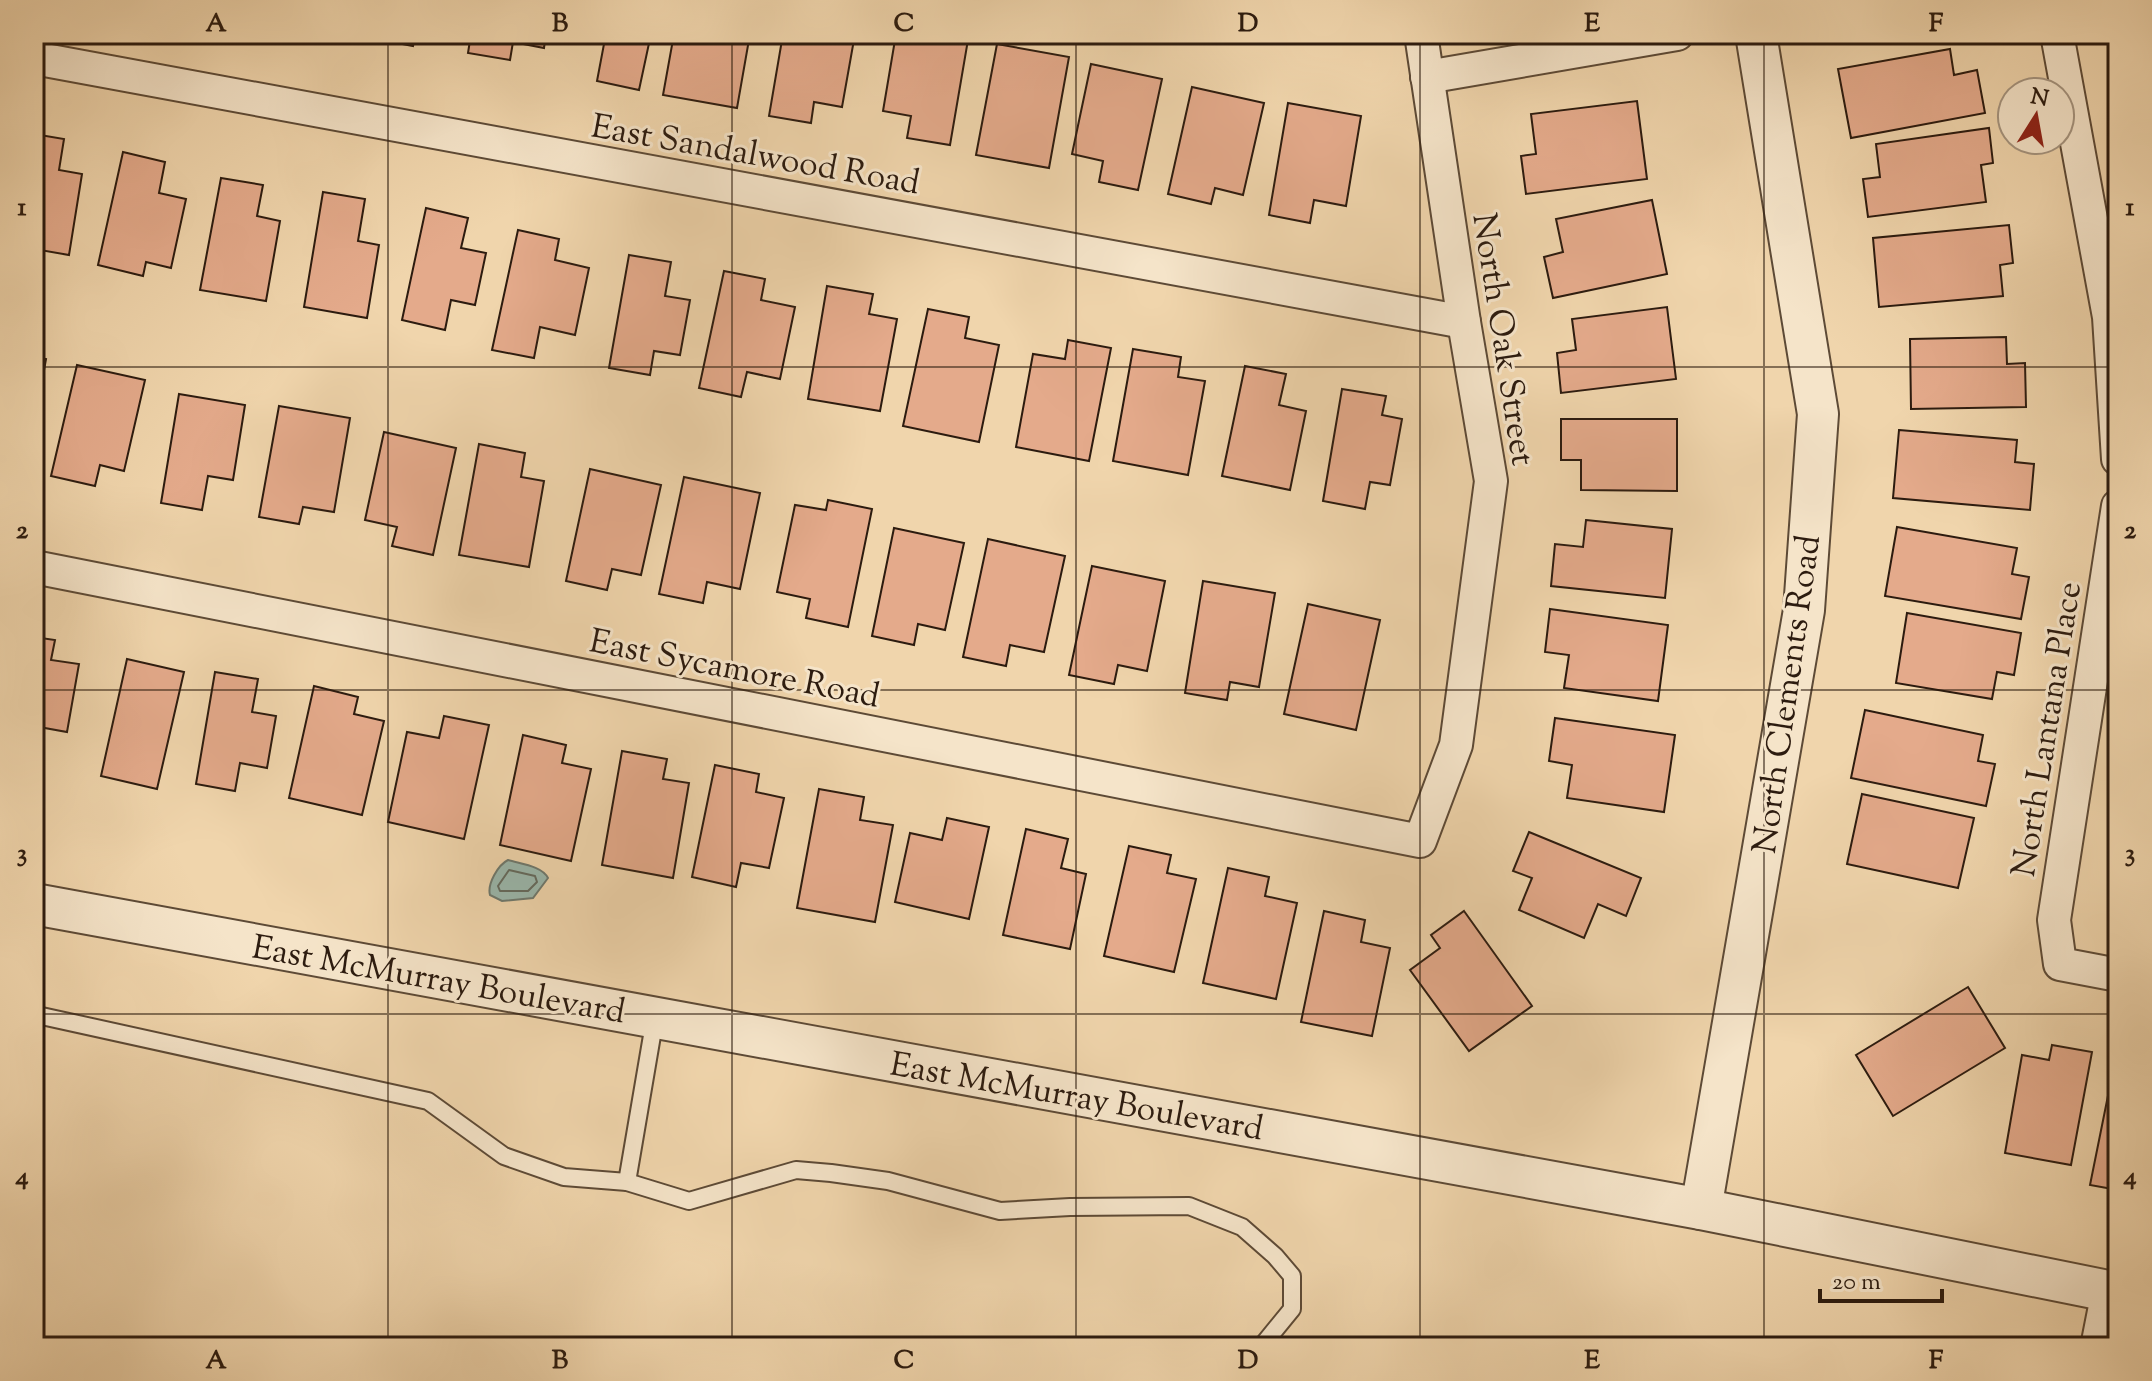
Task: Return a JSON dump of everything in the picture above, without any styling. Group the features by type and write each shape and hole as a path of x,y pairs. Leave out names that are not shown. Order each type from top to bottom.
{"street":[{"name":"North Oak Street","path":"1420,841 1456,745 1491,481 1421,34"},
{"path":"1427,77 1677,34"},
{"name":"North Clements Road","path":"1701,1209 1804,610 1818,414 1756,34"},
{"path":"2057,34 2109,317 2118,459"},
{"name":"East Sandalwood Road","path":"34,58 1464,322"},
{"name":"North Lantana Place","path":"2118,506 2054,920 2060,964 2118,975"},
{"name":"East Sycamore Road","path":"34,567 1420,841"},
{"name":"East McMurray Boulevard","path":"34,904 1701,1209 2113,1292"},
{"path":"2097,1347 2113,1292"}],"lane":[{"path":"34,1016 428,1101 504,1156 564,1177 627,1182 689,1201 796,1170 888,1181 1000,1211 1189,1206 1242,1227 1292,1276 1292,1309 1261,1347"},
{"path":"627,1182 655,1018"}],"water":[{"path":"508,860 536,868 548,878 533,898 502,901 490,895 494,875"}],"building":[{"path":"372,34 416,34 413,46 371,38"},
{"path":"471,34 546,34 544,48 513,42 510,60 468,53"},
{"path":"580,34 651,34 639,90 597,81 604,44 579,39"},
{"path":"674,34 750,34 737,108 663,95"},
{"path":"783,34 855,34 842,107 814,102 811,123 769,116"},
{"path":"896,34 969,34 950,145 907,138 911,116 883,111"},
{"path":"997,44 1069,57 1049,168 976,155"},
{"path":"1950,49 1954,75 1977,70 1985,113 1851,138 1838,69"},
{"path":"1091,64 1162,79 1138,190 1099,182 1103,161 1072,154"},
{"path":"1192,87 1264,103 1243,195 1215,188 1211,204 1168,194"},
{"path":"1637,101 1647,179 1526,194 1521,156 1536,154 1531,114"},
{"path":"1288,103 1361,116 1346,206 1314,200 1310,223 1269,215"},
{"path":"1989,128 1993,163 1981,165 1986,202 1868,217 1863,179 1880,177 1876,144"},
{"path":"34,134 64,139 59,170 82,174 69,255 34,249"},
{"path":"123,152 165,162 159,193 186,199 171,268 146,262 143,276 98,265"},
{"path":"221,178 263,185 257,216 280,221 266,301 200,290"},
{"path":"323,192 365,199 358,241 379,245 367,318 304,307"},
{"path":"1652,200 1667,274 1553,298 1544,257 1563,252 1556,219"},
{"path":"426,208 468,218 461,248 486,253 475,305 451,300 445,330 402,320"},
{"path":"2009,225 2013,263 2000,265 2003,296 1879,307 1873,238"},
{"path":"518,230 559,239 555,260 589,268 575,335 540,327 534,358 492,350"},
{"path":"629,255 671,262 665,296 690,300 680,355 654,351 650,375 609,368"},
{"path":"724,271 765,279 761,300 795,307 780,379 747,372 741,397 699,388"},
{"path":"827,286 873,294 869,314 897,319 880,411 808,399"},
{"path":"1667,307 1676,379 1561,393 1557,353 1576,350 1572,319"},
{"path":"928,309 969,317 965,338 999,345 979,442 903,426"},
{"path":"2006,337 2007,364 2025,363 2026,407 1911,409 1910,339"},
{"path":"1068,340 1111,348 1089,461 1016,447 1033,354 1065,359"},
{"path":"1133,349 1181,357 1178,377 1205,381 1188,475 1113,461"},
{"path":"34,357 46,359 34,426"},
{"path":"77,365 145,380 124,471 100,465 95,486 51,476"},
{"path":"1245,366 1286,374 1279,405 1306,411 1290,490 1222,476"},
{"path":"1342,389 1386,396 1382,415 1402,419 1390,485 1370,482 1365,509 1323,501"},
{"path":"179,394 245,405 233,480 208,476 202,510 161,503"},
{"path":"279,406 350,418 334,512 303,507 299,524 259,517"},
{"path":"1561,419 1677,419 1677,491 1581,490 1581,460 1561,460"},
{"path":"1899,430 2017,440 2015,462 2034,464 2030,510 1893,498"},
{"path":"384,432 456,448 433,555 392,546 397,527 365,520"},
{"path":"479,444 525,453 521,477 544,481 529,567 459,555"},
{"path":"590,469 661,485 641,575 612,569 607,590 566,581"},
{"path":"684,477 760,493 740,589 707,582 703,603 659,594"},
{"path":"828,500 872,509 848,627 806,618 810,599 777,592 795,505 826,510"},
{"path":"1586,520 1672,529 1665,598 1551,586 1555,544 1583,547"},
{"path":"1897,527 2017,548 2012,574 2029,577 2021,619 1885,596"},
{"path":"894,528 964,543 945,630 918,624 914,645 872,636"},
{"path":"988,539 1065,556 1044,652 1010,645 1006,666 963,657"},
{"path":"1092,566 1165,581 1147,671 1118,665 1114,684 1069,675"},
{"path":"1203,581 1275,593 1259,687 1230,682 1227,700 1185,693"},
{"path":"1308,604 1380,620 1356,730 1284,714"},
{"path":"1550,609 1668,625 1658,701 1564,688 1569,655 1545,652"},
{"path":"1907,613 2021,633 2014,675 1997,672 1992,699 1896,683"},
{"path":"34,637 55,640 51,660 79,664 67,732 39,727 34,753"},
{"path":"127,659 184,672 157,789 101,776"},
{"path":"215,672 258,679 252,712 276,716 267,768 240,763 235,791 196,784"},
{"path":"314,686 358,697 354,714 384,721 362,815 289,798"},
{"path":"1865,710 1983,735 1978,761 1995,764 1986,806 1851,778"},
{"path":"444,716 489,725 464,839 388,822 407,732 439,738"},
{"path":"1555,718 1675,735 1664,812 1567,798 1572,765 1549,761"},
{"path":"523,735 566,745 562,763 591,769 571,861 500,845"},
{"path":"622,751 667,759 663,779 689,783 673,878 602,865"},
{"path":"715,765 759,774 756,792 784,798 769,868 741,863 736,887 692,877"},
{"path":"819,789 864,797 860,820 893,825 875,922 797,908"},
{"path":"1862,794 1974,818 1958,888 1847,864"},
{"path":"947,818 989,827 969,919 895,902 910,833 942,840"},
{"path":"1026,829 1068,839 1061,868 1086,874 1070,949 1003,935"},
{"path":"1529,832 1641,878 1626,916 1598,904 1584,938 1519,910 1532,878 1513,871"},
{"path":"1129,846 1171,855 1167,873 1196,879 1174,972 1104,956"},
{"path":"1228,868 1269,877 1265,896 1297,903 1276,999 1203,983"},
{"path":"1324,911 1365,920 1361,942 1390,948 1372,1036 1301,1022"},
{"path":"1464,911 1532,1006 1469,1051 1410,970 1440,948 1431,935"},
{"path":"1968,987 2005,1048 1893,1116 1856,1055"},
{"path":"2052,1045 2092,1052 2071,1165 2005,1153 2022,1055 2049,1060"},
{"path":"2118,1046 2118,1190 2090,1185"}]}
